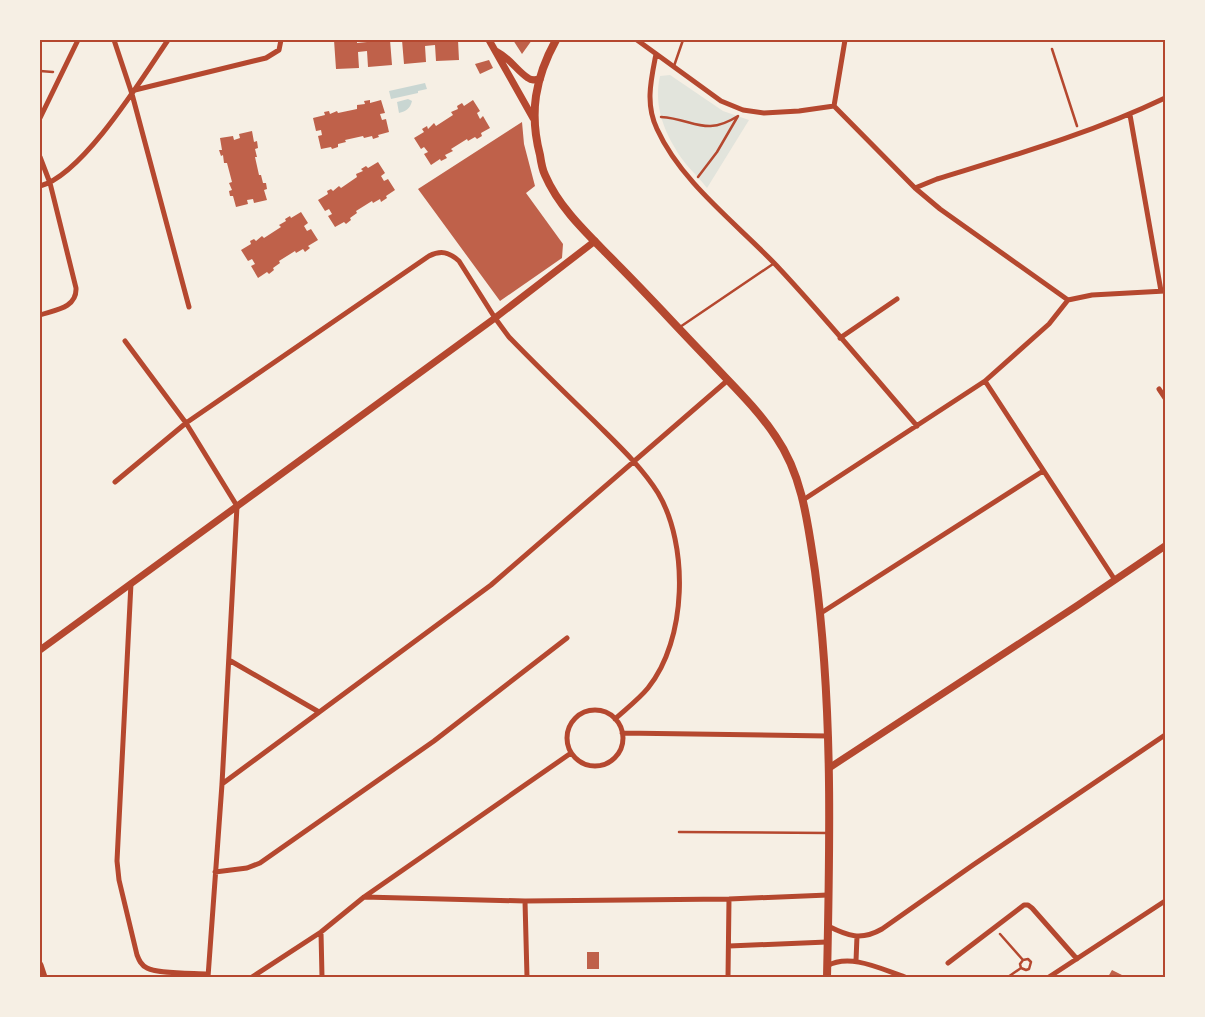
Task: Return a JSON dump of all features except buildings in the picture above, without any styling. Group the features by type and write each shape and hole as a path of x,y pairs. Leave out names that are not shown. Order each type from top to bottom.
{"main road":[{"path":"556,40 536,90 533,118 544,174 556,196 594,241 753,406 777,438 794,469 803,500 821,613 828,736 827,977"}],"street":[{"path":"40,118 78,40"},
{"path":"114,40 133,92 189,307"},
{"path":"40,186 50,183 93,145 133,92 168,40"},
{"path":"133,92 266,58 279,50 280,40"},
{"path":"489,40 533,118"},
{"path":"637,40 721,101 743,110 764,113 834,106"},
{"path":"834,106 845,40"},
{"path":"496,51 508,58 529,79 540,79"},
{"path":"656,54 650,85 650,108 656,127 668,150 693,182 806,297 917,426"},
{"path":"915,188 937,179 1080,135 1130,115 1165,98"},
{"path":"834,106 915,188 940,209 1068,300"},
{"path":"803,500 985,381 1049,324 1068,300 1092,294 1163,291 1130,115"},
{"path":"40,157 50,183 77,295 74,302 69,305 40,315"},
{"path":"40,650 495,318 594,241"},
{"path":"115,482 186,423 429,256 437,252 445,252 452,255 459,261 509,337 635,461 658,493 670,519 676,544 680,576 678,608 671,641 661,666 648,688 616,719"},
{"path":"840,338 897,299"},
{"path":"125,342 186,423 237,506 222,784 214,872 208,976 155,971 140,963 119,880 117,861 131,583"},
{"path":"222,784 491,585 728,380"},
{"path":"985,381 1115,580"},
{"path":"1159,389 1165,398"},
{"path":"821,613 1043,471"},
{"path":"829,768 1165,546"},
{"path":"214,872 247,868 260,863 434,741 540,661 567,638"},
{"path":"229,660 319,712"},
{"path":"590,710 600,711 616,719 622,733 622,743 619,752 605,764 596,766 586,765 577,760 571,753 568,745 569,727 574,719 590,710"},
{"path":"622,733 828,736"},
{"path":"828,926 844,934 857,936 865,936 882,929 1165,735"},
{"path":"252,977 321,932 364,898 571,753"},
{"path":"364,898 524,901 729,899 828,895"},
{"path":"728,977 729,899"},
{"path":"524,901 527,977"},
{"path":"1049,977 1165,901"},
{"path":"948,963 1024,905 1028,905 1077,959"},
{"path":"321,932 322,977"},
{"path":"856,962 857,936"},
{"path":"729,946 827,942"},
{"path":"827,966 844,960 905,977"},
{"path":"40,965 44,977"},
{"path":"1060,977 1063,969"}],"lane":[{"path":"674,67 683,40"},
{"path":"678,328 774,263"},
{"path":"679,832 828,833"}],"path":[{"path":"1052,48 1080,135"},
{"path":"40,71 61,73"},
{"path":"661,117 708,126 726,124 738,116 717,152 698,177"},
{"path":"994,928 1023,960 1028,960 1031,966 1027,970 1021,968"},
{"path":"1021,968 1020,964 1023,960"},
{"path":"1008,977 1021,968"}],"shaded area":[{"path":"670,75 723,111 749,120 707,188 678,153 670,140 660,113 658,86 660,76"},
{"path":"425,83 427,89 391,99 389,91"},
{"path":"408,99 412,101 409,108 399,113 397,102"}]}
